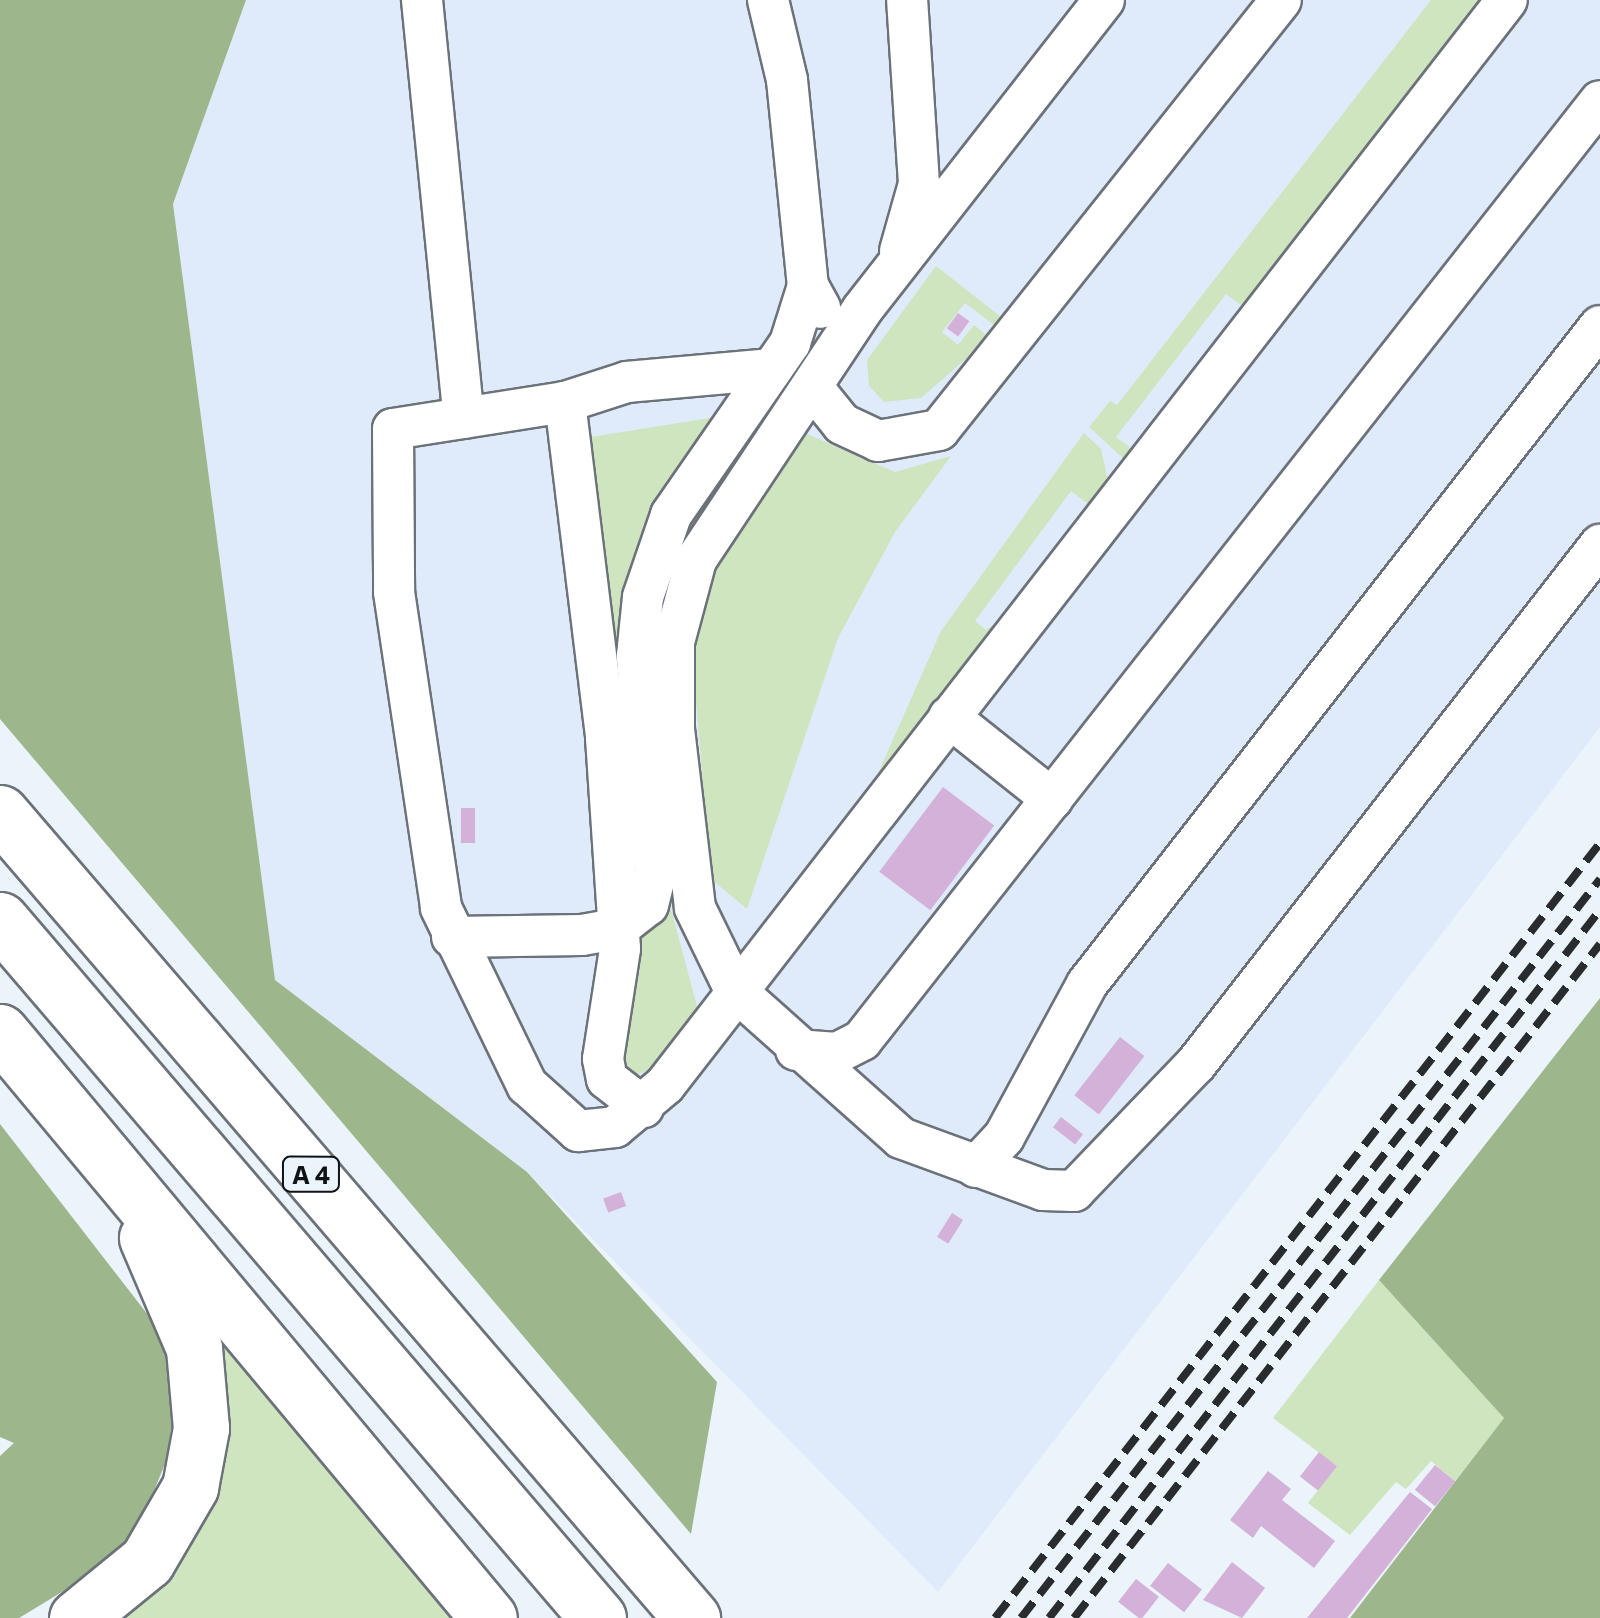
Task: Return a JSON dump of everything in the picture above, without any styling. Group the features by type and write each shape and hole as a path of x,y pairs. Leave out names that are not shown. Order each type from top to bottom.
{"highway":[{"name":"A 4","path":"0,813 692,1618"},
{"name":"A 4","path":"0,920 596,1615"},
{"path":"0,1032 481,1608"},
{"path":"76,1618 147,1561 190,1487 201,1428 194,1348 169,1279 100,1152"}],"lane":[{"path":"422,0 464,418"},
{"path":"768,0 786,80 808,286 847,336"},
{"path":"786,80 790,0"},
{"path":"894,270 918,184 907,0"},
{"path":"452,937 616,929 648,905 656,877 657,706 696,560 894,270 1104,0"},
{"path":"1281,0 939,430 903,442 865,436 813,388 628,382 565,402 393,430 394,592 434,878 452,937 504,1047 552,1116 600,1132 643,1107 1508,0"},
{"path":"796,1050 837,1053 862,1040 1600,101"},
{"path":"808,286 760,384 690,481 656,554 638,628 657,706 695,908 735,990 796,1050 902,1138 976,1167 1074,1191 1102,1170 1196,1064 1600,545"},
{"path":"976,1167 1020,1110 1087,984 1600,326"},
{"path":"565,402 606,738 616,929 603,1059 607,1079 643,1107"},
{"path":"949,716 1052,799"}],"shaded area":[{"path":"246,0 1600,0 1600,727 938,1592 527,1172 275,980 173,204"}],"green space":[{"path":"0,0 246,0 173,204 275,980 527,1172 717,1382 691,1534 0,719"},
{"path":"1431,0 1486,0 1246,309 1226,294 1116,437 1136,452 1127,462 1089,427 1110,401 1117,405"},
{"path":"936,266 1005,320 998,328 965,303 942,332 958,345 974,325 990,338 921,398 884,402 869,386 867,360"},
{"path":"716,417 619,705 591,437"},
{"path":"1084,433 1101,449 1109,484 1092,507 1071,491 975,621 986,630 1008,614 876,778 941,631"},
{"path":"807,434 895,472 951,456 895,532 838,638 747,909 711,879 691,642 713,565"},
{"path":"667,894 698,1010 660,1063 630,1079 615,1054 636,939 655,927"},
{"path":"1600,998 1600,1618 1350,1618 1504,1418 1379,1280"},
{"path":"0,1124 162,1333 174,1406 167,1459 142,1520 108,1564 19,1618 0,1618 0,1456 14,1443 0,1437"},
{"path":"1379,1280 1504,1418 1455,1481 1431,1461 1406,1489 1396,1482 1350,1535 1308,1503 1337,1466 1273,1418"},
{"path":"204,1308 457,1618 110,1618 138,1595"}],"building":[{"path":"958,313 969,321 958,337 947,328"},
{"path":"943,787 994,826 930,910 879,872"},
{"path":"461,808 475,808 475,843 461,843"},
{"path":"1120,1037 1144,1056 1099,1114 1074,1095"},
{"path":"1061,1117 1083,1134 1075,1144 1053,1127"},
{"path":"621,1192 626,1206 608,1213 603,1198"},
{"path":"952,1213 963,1220 948,1244 937,1237"},
{"path":"1319,1452 1337,1466 1318,1491 1300,1476"},
{"path":"1435,1465 1455,1481 1435,1506 1415,1490"},
{"path":"1268,1471 1291,1489 1282,1500 1335,1541 1314,1568 1261,1526 1253,1538 1230,1520"},
{"path":"1410,1492 1432,1509 1347,1618 1307,1618"},
{"path":"1232,1562 1265,1588 1242,1618 1203,1600"},
{"path":"1168,1563 1202,1589 1184,1612 1150,1586"},
{"path":"1136,1579 1159,1597 1142,1618 1118,1602"}],"railway":[{"path":"995,1618 1600,843"},
{"path":"1021,1618 1600,879"},
{"path":"1049,1618 1600,910"},
{"path":"1074,1618 1600,944"}]}
